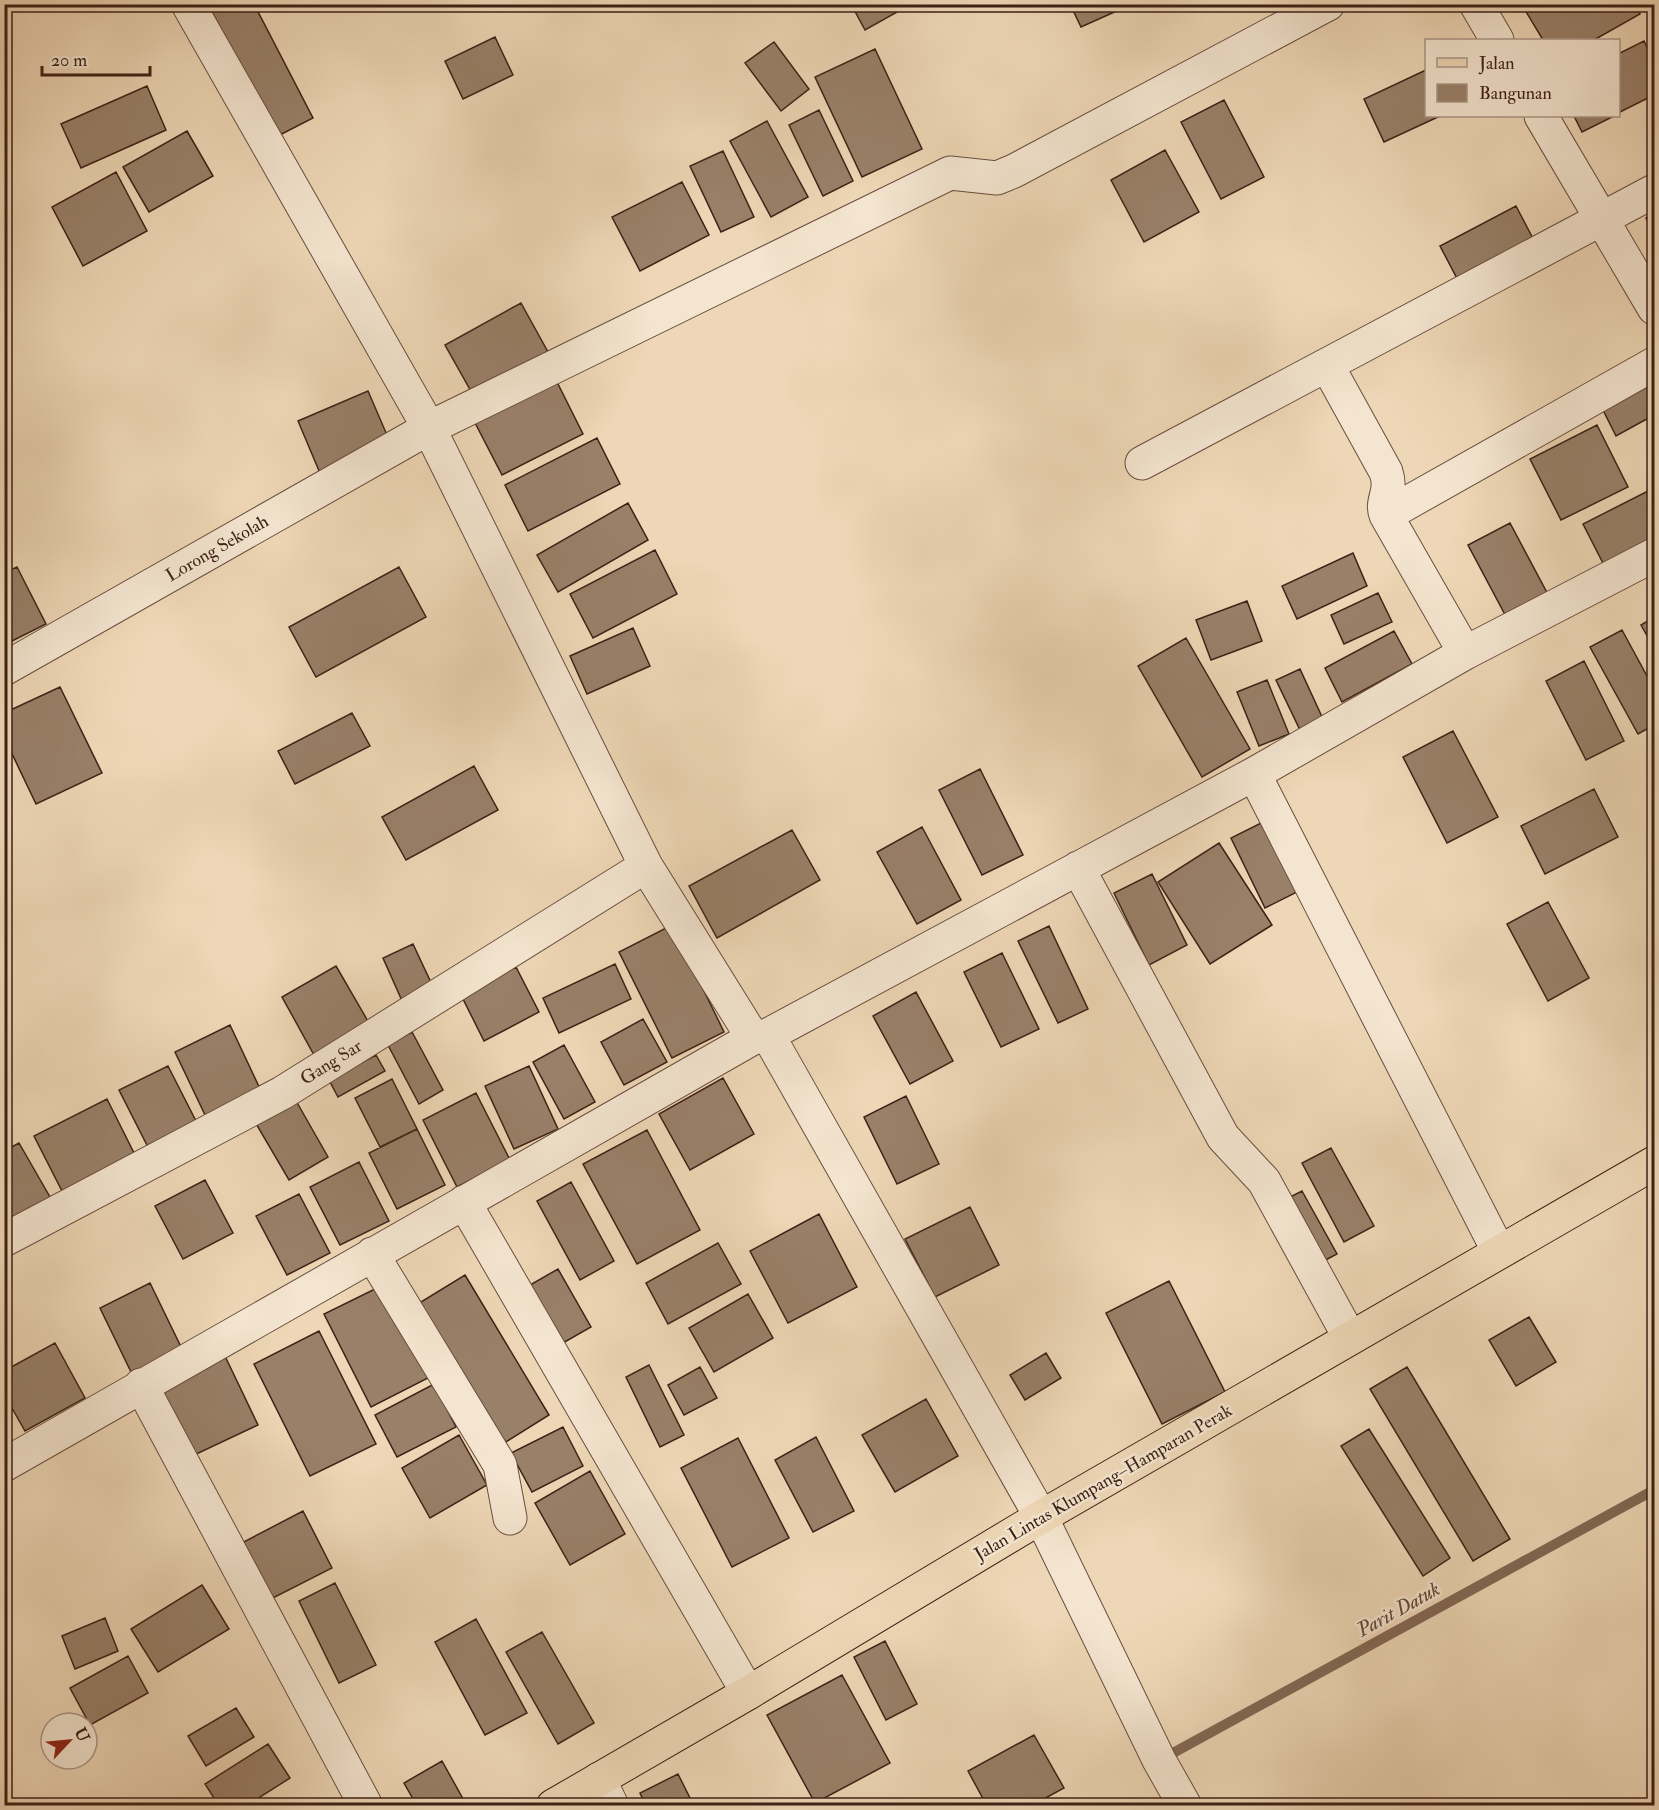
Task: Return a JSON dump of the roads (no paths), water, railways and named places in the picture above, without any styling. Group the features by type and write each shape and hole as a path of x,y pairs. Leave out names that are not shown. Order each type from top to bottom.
{"main road":[{"name":"Jalan Lintas Klumpang–Hamparan Perak","path":"553,1806 606,1792 748,1693 1041,1516 1654,1163"}],"street":[{"path":"188,4 429,428 646,866 760,1036 1041,1516 1159,1760 1185,1806"},
{"name":"Lorong Sekolah","path":"4,669 429,428 950,172 997,178 1014,171 1328,4"},
{"path":"1479,6 1496,39"},
{"path":"1542,117 1654,309"},
{"path":"1142,463 1654,191"},
{"path":"1386,515 1654,364"},
{"path":"1327,365 1386,472 1390,490 1384,504 1386,515 1465,653"},
{"path":"4,1465 141,1385 760,1036 1254,774 1465,653 1654,555"},
{"path":"1254,774 1499,1252"},
{"name":"Gang Sar","path":"4,1240 282,1093 646,866"},
{"path":"1078,868 1223,1137 1264,1181 1350,1338"},
{"path":"464,1202 748,1693"},
{"path":"372,1254 500,1465 510,1518"},
{"path":"141,1385 366,1806"}],"waterway":[{"name":"Parit Datuk","path":"1162,1759 1654,1490"}]}
